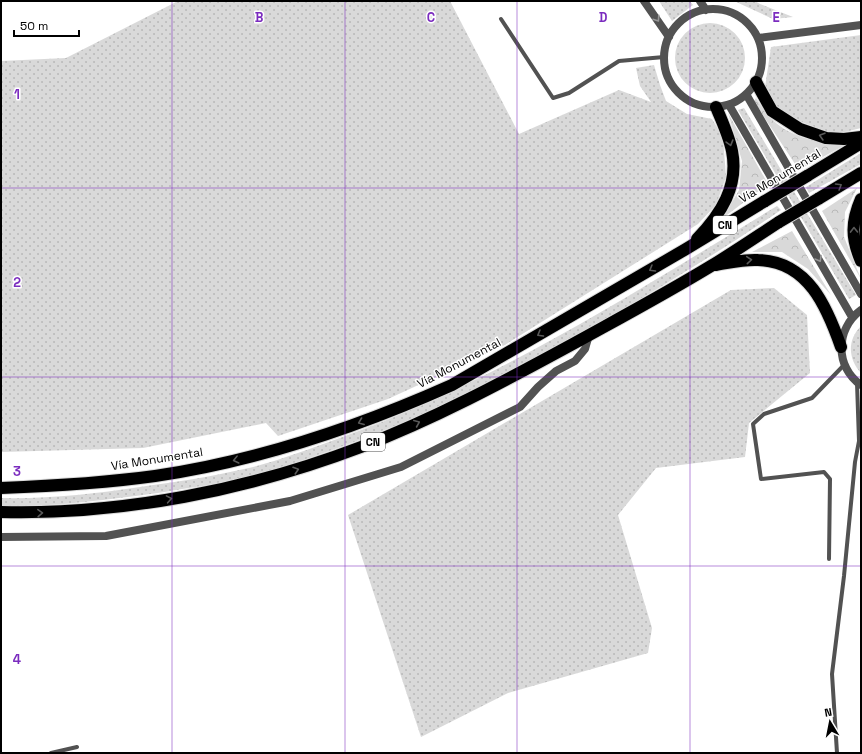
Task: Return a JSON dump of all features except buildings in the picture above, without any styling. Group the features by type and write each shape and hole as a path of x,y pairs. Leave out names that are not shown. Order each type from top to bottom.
{"highway":[{"path":"756,82 772,111 800,129 826,138 844,139 861,137"},
{"path":"686,250 724,205 734,175 732,151 728,136 716,107"},
{"name":"Vía Monumental","path":"1,488 98,482 156,476 222,463 289,446 351,426 413,402 452,385 686,250 861,143"},
{"name":"CN","path":"1,512 37,513 94,510 229,488 297,469 362,446 425,419 510,379 710,266 779,222 861,173"},
{"path":"861,199 854,216 853,232 857,252 861,261"},
{"path":"710,266 748,260 759,260 781,265 794,270 820,297 830,317 841,347"}],"street":[{"path":"644,1 669,37"},
{"path":"700,1 706,10"},
{"path":"706,10 722,10 737,15 750,25 758,38 762,53 762,68 756,82 746,94 729,105 716,107 700,105 690,101 673,87 666,73 664,57 665,46 675,27 694,13 706,10"},
{"path":"758,38 861,26"},
{"path":"746,94 861,294"},
{"path":"729,105 852,317"},
{"path":"859,384 849,374 844,365 841,347 844,331 852,317 861,310"},
{"path":"1,537 106,536 290,501 401,467 520,407 538,387 556,371 575,361 585,349 589,335"}],"lane":[{"path":"502,19 553,98 570,93 619,60 664,57"},
{"path":"829,559 830,479 824,472 761,479 753,424 764,414 812,398 844,365"},
{"path":"838,753 832,674 844,576 855,462 859,441 859,384"},
{"path":"51,753 77,747"}],"green space":[{"path":"178,1 450,1 519,134 619,90 651,102 640,86 636,68 654,65 666,101 687,114 712,119 723,137 726,177 716,205 698,224 505,345 388,399 278,436 266,423 143,448 1,452 1,61 66,58"},
{"path":"659,1 690,1 693,5 672,21"},
{"path":"734,1 755,1 793,17 773,19"},
{"path":"703,23 717,23 730,29 739,38 743,44 745,58 743,72 735,83 724,91 717,93 703,93 696,91 685,83 677,72 675,65 675,51 677,44 685,33 696,25"},
{"path":"861,35 861,128 832,134 804,123 778,110 765,87 771,47"},
{"path":"756,98 769,116 785,129 794,134 804,138 845,145 799,170 754,101"},
{"path":"744,108 856,295 849,299 738,110"},
{"path":"728,113 768,184 723,218 739,190 742,161"},
{"path":"861,153 861,164 809,193 806,187"},
{"path":"857,188 845,212 844,237 861,279 822,211"},
{"path":"777,206 781,210 699,264 581,334 513,371 443,405 371,435 282,467 216,484 158,493 80,502 1,506 1,498 54,497 123,490 244,469 291,456 337,439 452,391 563,334"},
{"path":"792,231 831,295 808,269 782,252 752,252"},
{"path":"774,288 807,315 810,373 749,423 745,457 656,468 618,515 652,628 648,653 508,693 421,737 348,515 731,290"},
{"path":"861,326 861,373 852,356 851,343 856,331"}]}
